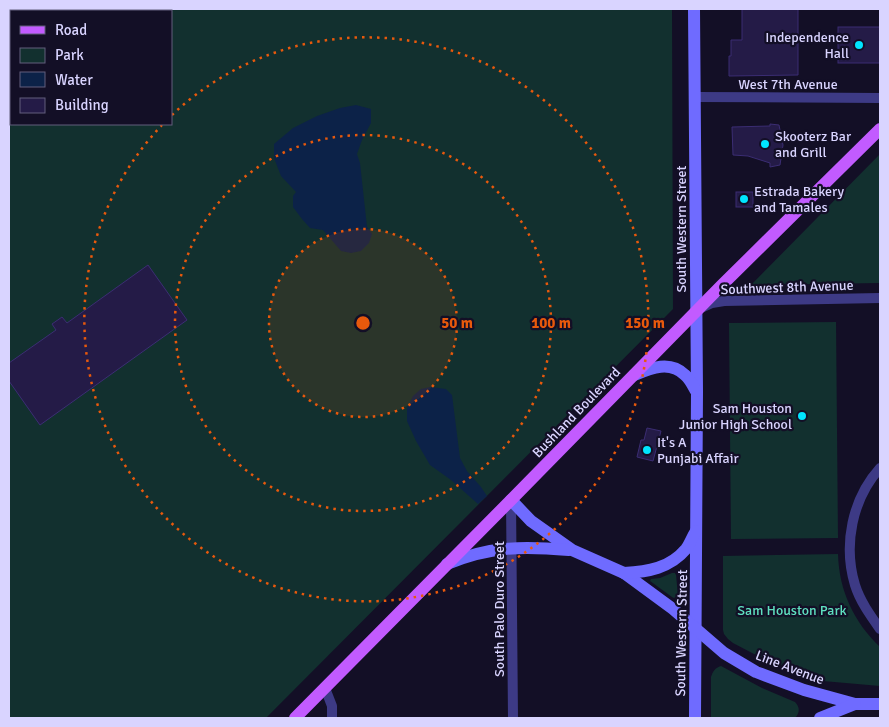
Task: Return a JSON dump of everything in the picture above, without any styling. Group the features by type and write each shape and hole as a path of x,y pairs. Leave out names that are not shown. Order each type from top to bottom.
{"main road":[{"name":"South Western Street","path":"694,9 697,392 695,718"},
{"name":"Bushland Boulevard","path":"295,718 780,226 880,129"},
{"path":"634,375 652,368 672,366 686,376 697,392"},
{"path":"511,500 532,521 572,550"},
{"path":"624,573 641,573 658,569 673,562 687,548 697,529"},
{"path":"447,564 482,552 512,548 572,550"},
{"name":"Line Avenue","path":"572,550 624,573 663,601 730,657 756,672 804,690 855,704 880,704"},
{"name":"Line Avenue","path":"820,718 855,704"}],"street":[{"name":"West 7th Avenue","path":"695,97 880,98"},
{"name":"Southwest 8th Avenue","path":"696,311 712,303 724,301 880,298"},
{"path":"880,468 866,487 858,504 853,521 850,551 852,568 859,594 880,628"},
{"name":"South Palo Duro Street","path":"511,500 513,718"},
{"path":"325,688 332,706 332,718"}],"green space":[{"path":"9,9 672,9 673,309 266,718 9,718"},
{"path":"880,154 880,283 751,285"},
{"path":"836,322 838,538 731,539 729,323"},
{"name":"Sam Houston Park","path":"838,554 841,581 850,605 863,627 880,647 880,686 823,681 799,673 754,654 733,643 724,634 723,556"},
{"path":"672,573 676,575 678,595 674,598 650,581 651,579 660,578"},
{"path":"721,666 762,688 795,702 799,708 797,716 795,718 711,718 711,677 714,670"}],"water":[{"path":"356,105 371,109 371,123 357,154 360,163 367,227 372,234 369,243 361,251 351,253 341,251 323,230 310,228 293,207 293,196 296,192 281,176 274,158 274,144 293,128 317,116"},
{"path":"430,387 446,389 452,395 460,458 467,471 487,496 478,504 451,480 430,465 407,421 407,408 413,396 421,389"}],"building":[{"path":"742,9 798,9 798,75 729,76 731,40 742,40"},
{"name":"Independence Hall","path":"838,27 880,27 880,63 838,63"},
{"path":"770,124 779,125 783,145 780,165 770,167 770,163 748,156 733,155 732,127 770,126"},
{"path":"736,192 753,192 753,207 736,207"},
{"path":"148,265 187,320 40,425 9,381 9,363 56,330 52,324 62,317 67,323"},
{"path":"647,428 661,431 653,461 637,457 641,440 644,440"}],"place":[{"name":"Independence Hall","path":"859,45"},
{"name":"Skooterz Bar and Grill","path":"765,144"},
{"name":"Estrada Bakery and Tamales","path":"744,199"},
{"name":"Sam Houston Junior High School","path":"802,416"},
{"name":"It's A Punjabi Affair","path":"647,450"}]}
